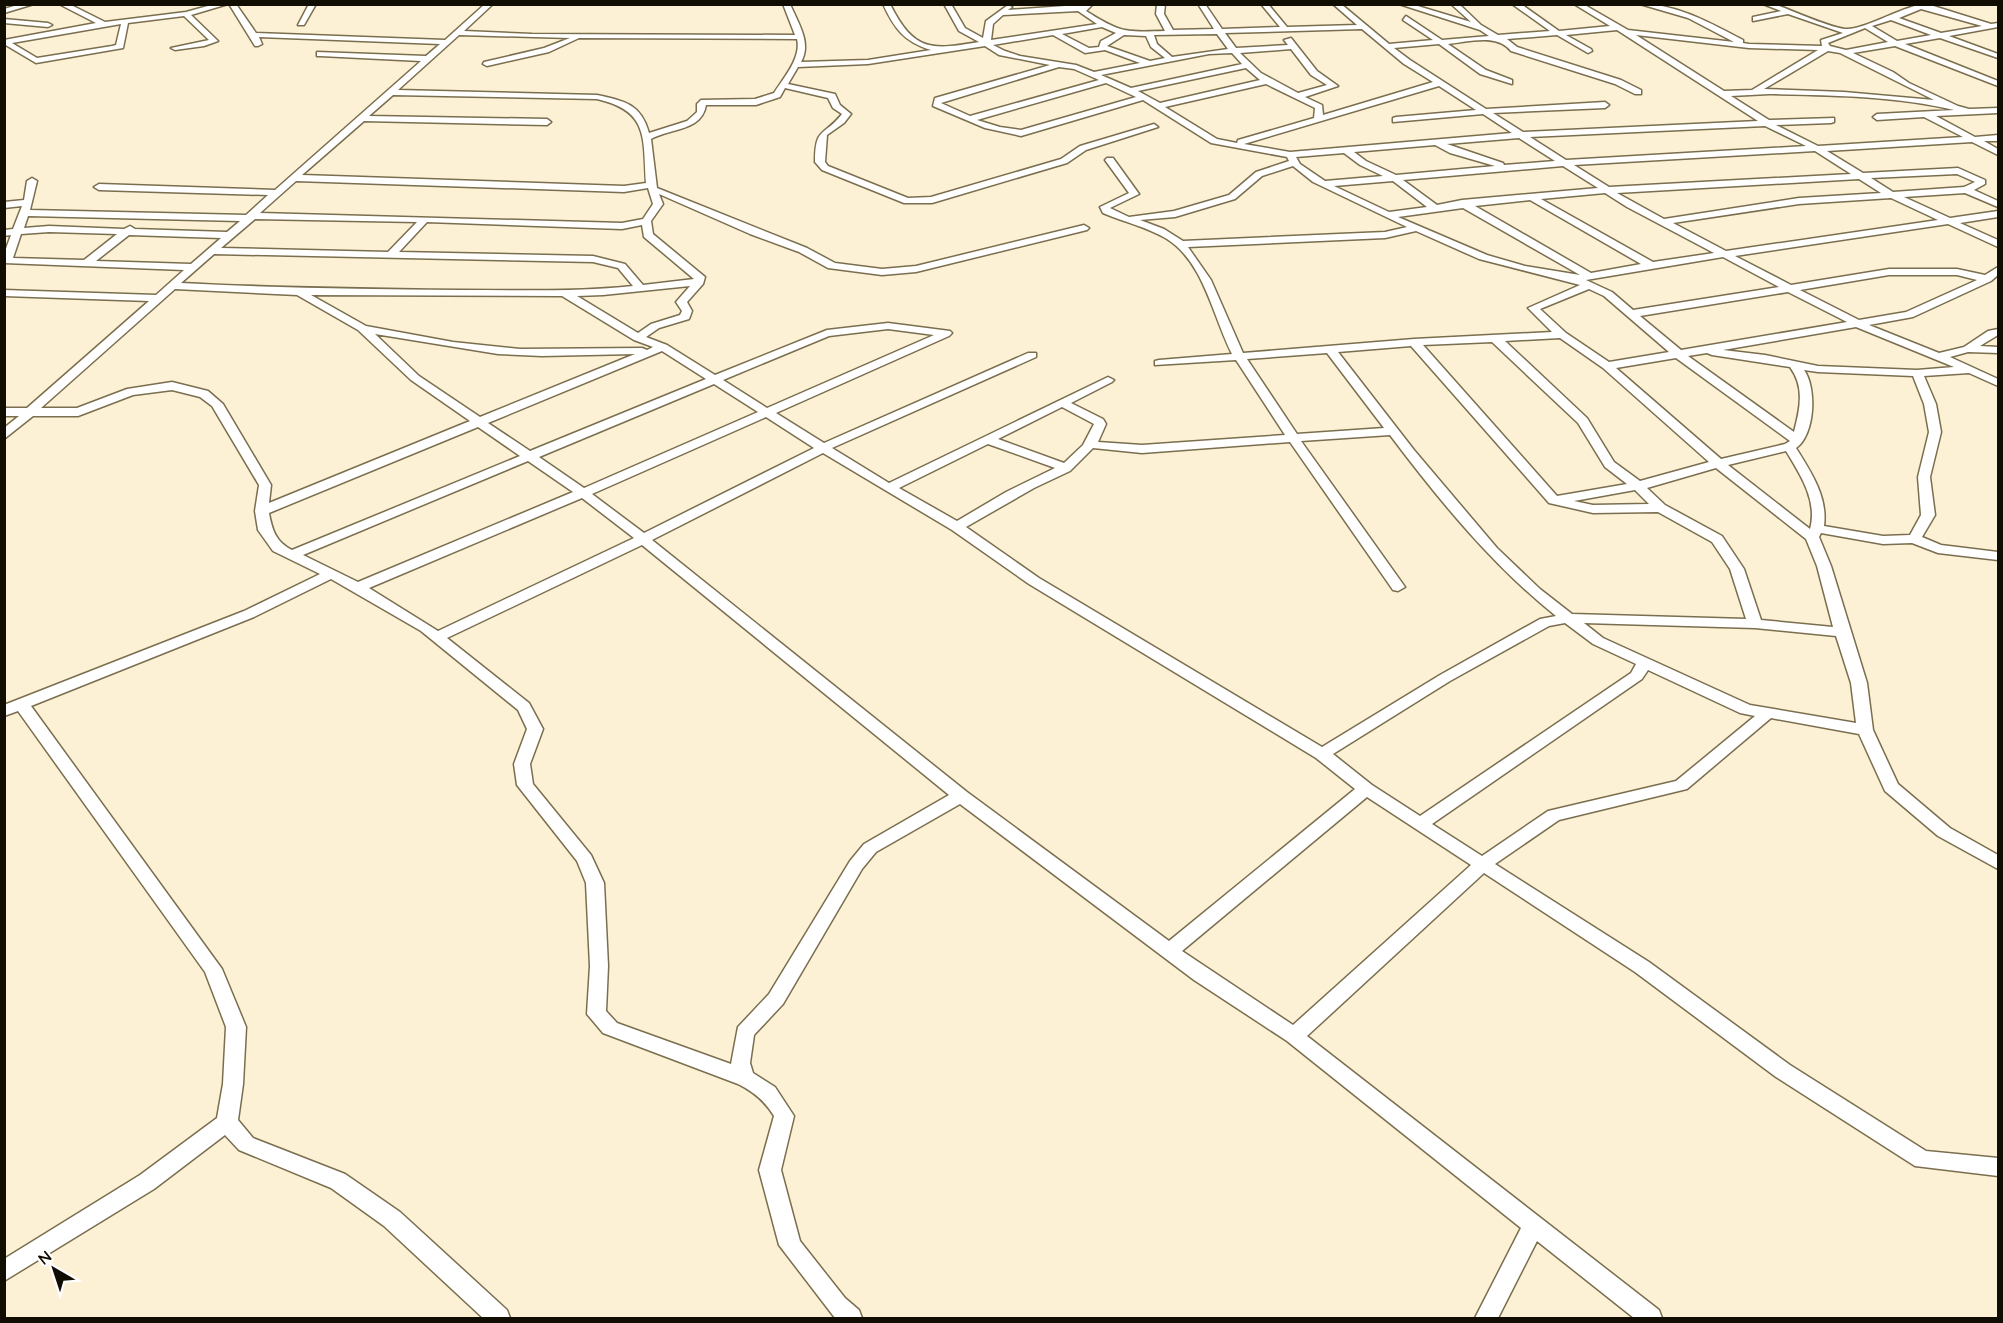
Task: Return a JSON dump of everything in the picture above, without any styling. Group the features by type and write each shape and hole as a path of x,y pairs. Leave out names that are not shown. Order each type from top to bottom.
{"street":[{"path":"4,11 31,4"},
{"path":"62,4 104,24"},
{"path":"5,42 104,24 186,14 225,4"},
{"path":"232,4 258,44"},
{"path":"301,23 313,4"},
{"path":"4,435 175,286 228,235 252,217 490,4"},
{"path":"647,138 658,132 692,122 701,112 701,104 704,102 766,100 777,95 801,55 802,43 786,4"},
{"path":"886,4 899,30 907,38 916,44 941,50"},
{"path":"947,4 962,29 1002,53 1019,58 1063,64 1144,97 1203,136 1292,159 1324,184 1368,207 1506,265 1590,281"},
{"path":"984,42 988,39 989,23 1007,9 1008,4"},
{"path":"1001,13 1081,9 1090,4"},
{"path":"1161,4 1160,14 1170,32"},
{"path":"1201,4 1233,50 1266,81 1319,107 1318,120"},
{"path":"1264,4 1314,73 1334,86 1298,96"},
{"path":"1336,4 1387,46 1440,83 1563,163 1662,222 1857,324 1998,383"},
{"path":"1402,4 1483,28"},
{"path":"1454,4 1495,37 1529,55 1618,82 1638,92"},
{"path":"1515,4 1588,51"},
{"path":"1577,4 1768,124 1818,148 1890,194 1998,244"},
{"path":"1643,4 1691,16 1749,46"},
{"path":"1766,4 1847,32"},
{"path":"1899,4 1951,13 1996,27"},
{"path":"1827,48 1824,42 1889,17 1910,12 1919,6"},
{"path":"1081,9 1103,25 1122,33 1363,27"},
{"path":"1756,19 1788,12"},
{"path":"175,48 204,44 214,40 186,14"},
{"path":"1889,17 1998,56"},
{"path":"1406,18 1484,72 1509,82"},
{"path":"4,21 48,26"},
{"path":"5,42 38,61 113,48 120,46 125,21"},
{"path":"795,65 861,63 1103,25"},
{"path":"1866,26 1898,44 1998,84"},
{"path":"1846,52 1996,27"},
{"path":"1387,46 1621,30 1749,46 1827,48 1846,52 1890,74 1906,86 1969,112"},
{"path":"459,33 800,37"},
{"path":"1055,33 1089,51 1105,48 1148,63"},
{"path":"1105,48 1104,44 1122,33"},
{"path":"1149,33 1154,45 1169,58"},
{"path":"254,35 448,42"},
{"path":"487,64 546,50 585,36"},
{"path":"1090,75 1169,58 1233,50 1294,47"},
{"path":"1754,92 1827,48"},
{"path":"320,54 430,59"},
{"path":"1063,64 935,102 970,119 1006,132 1026,133 1144,97"},
{"path":"1129,91 1249,65"},
{"path":"970,119 1104,81"},
{"path":"1158,106 1266,81"},
{"path":"1232,144 1440,83"},
{"path":"782,84 796,90 821,92 832,96 836,106 847,114 825,130 819,145 820,162 825,168 913,203 932,200 1057,164 1083,148 1154,127"},
{"path":"1723,94 1804,91 1909,99 1954,106"},
{"path":"4,205 145,214 425,219 622,226 646,221 658,204 652,187 647,138 641,129 640,118 619,103 597,98 392,93"},
{"path":"1396,120 1605,105"},
{"path":"1876,117 1998,110"},
{"path":"1982,111 1998,119"},
{"path":"1927,115 1998,153"},
{"path":"363,118 548,122"},
{"path":"1127,219 1175,214 1204,206 1239,194 1258,174 1292,159 1347,151 1520,135 1830,120"},
{"path":"1324,184 1563,163 1998,138"},
{"path":"1438,143 1453,151 1509,167"},
{"path":"1347,151 1364,164 1395,178 1434,208"},
{"path":"1110,160 1134,194 1104,208 1157,230 1179,244 1201,273 1239,356 1398,587"},
{"path":"1389,215 1462,203 1605,189 1958,171 1982,182 1966,190 1799,201 1662,222"},
{"path":"296,178 624,189 652,187 754,232 803,250 832,266 882,272 916,269 1084,228"},
{"path":"32,181 26,208 7,261 195,267"},
{"path":"99,187 279,193"},
{"path":"1966,190 1998,204"},
{"path":"1531,197 1651,265"},
{"path":"1462,203 1608,294 1677,353 1794,444 1811,480 1819,515 1815,533 1842,632 1859,683 1865,730 1885,769 1891,787 1944,832 1998,863"},
{"path":"87,262 145,214"},
{"path":"1998,214 1651,265 1590,281 1533,308 1562,335 1607,366 1718,463 1815,533 1883,540 1914,539 1938,549 1998,556"},
{"path":"389,256 425,219"},
{"path":"638,338 655,326 685,316 687,311 681,302 699,282 698,273 648,235 646,221"},
{"path":"1179,244 1385,235 1418,228"},
{"path":"4,233 49,229 228,235"},
{"path":"213,251 593,259 627,268 640,288"},
{"path":"1607,366 1909,315 1988,279 1998,270"},
{"path":"1630,314 1889,272 1957,272 1988,279"},
{"path":"175,286 300,292 565,293 603,292 699,282"},
{"path":"300,292 362,328 415,378 583,493 961,796 1201,975 1294,1036 1651,1318"},
{"path":"4,293 160,298"},
{"path":"565,293 657,349 712,378 889,488 957,527 1034,581 1322,754 1366,789 1642,967 1783,1071 1922,1160 1998,1167"},
{"path":"291,555 529,457 712,378 827,333 888,326 946,333 583,493 358,587"},
{"path":"362,328 431,342 494,350 540,353 657,349"},
{"path":"1968,349 1992,333 1998,332"},
{"path":"1159,363 1414,342 1562,335"},
{"path":"1495,338 1583,421 1609,464 1638,486 1660,508 1717,538 1737,569 1755,624"},
{"path":"1414,342 1554,500 1593,509 1660,508"},
{"path":"262,511 657,349"},
{"path":"1330,349 1393,431 1492,551 1567,618 1598,641 1746,709 1865,730"},
{"path":"1938,357 1968,349 1998,350"},
{"path":"1692,350 1758,357 1818,369 1917,373 1971,370"},
{"path":"437,637 643,539 824,447 1032,355"},
{"path":"1794,444 1804,418 1808,390 1803,374 1796,365"},
{"path":"1914,539 1928,515 1924,477 1935,432 1930,404 1917,373"},
{"path":"889,488 1108,380"},
{"path":"4,412 78,412 131,392 172,386 204,394 217,404 265,485 262,511 265,530 278,548 358,587 437,637 524,707 534,729 522,764 525,785 585,859 595,883 600,966 596,1001 597,1014 610,1028 745,1078 760,1085 773,1095 784,1116 770,1170 790,1245 837,1305 851,1318"},
{"path":"957,527 974,515 1066,468 1096,436 1100,424 1097,419 1062,403"},
{"path":"1089,444 1132,449 1393,431"},
{"path":"987,440 1066,468"},
{"path":"1554,500 1638,486 1794,444"},
{"path":"4,1271 147,1182 227,1122 233,1083 236,1027 213,969 13,707 249,614 330,574"},
{"path":"1322,754 1465,667 1545,622 1567,618 1755,624 1842,632"},
{"path":"1420,824 1636,675 1644,663"},
{"path":"1294,1036 1483,864 1554,815 1681,785 1768,713"},
{"path":"1170,951 1366,789"},
{"path":"745,1078 741,1063 745,1032 776,999 856,865 870,848 961,796"},
{"path":"227,1122 246,1144 338,1181 392,1220 499,1318"},
{"path":"1486,1318 1533,1226"}]}
